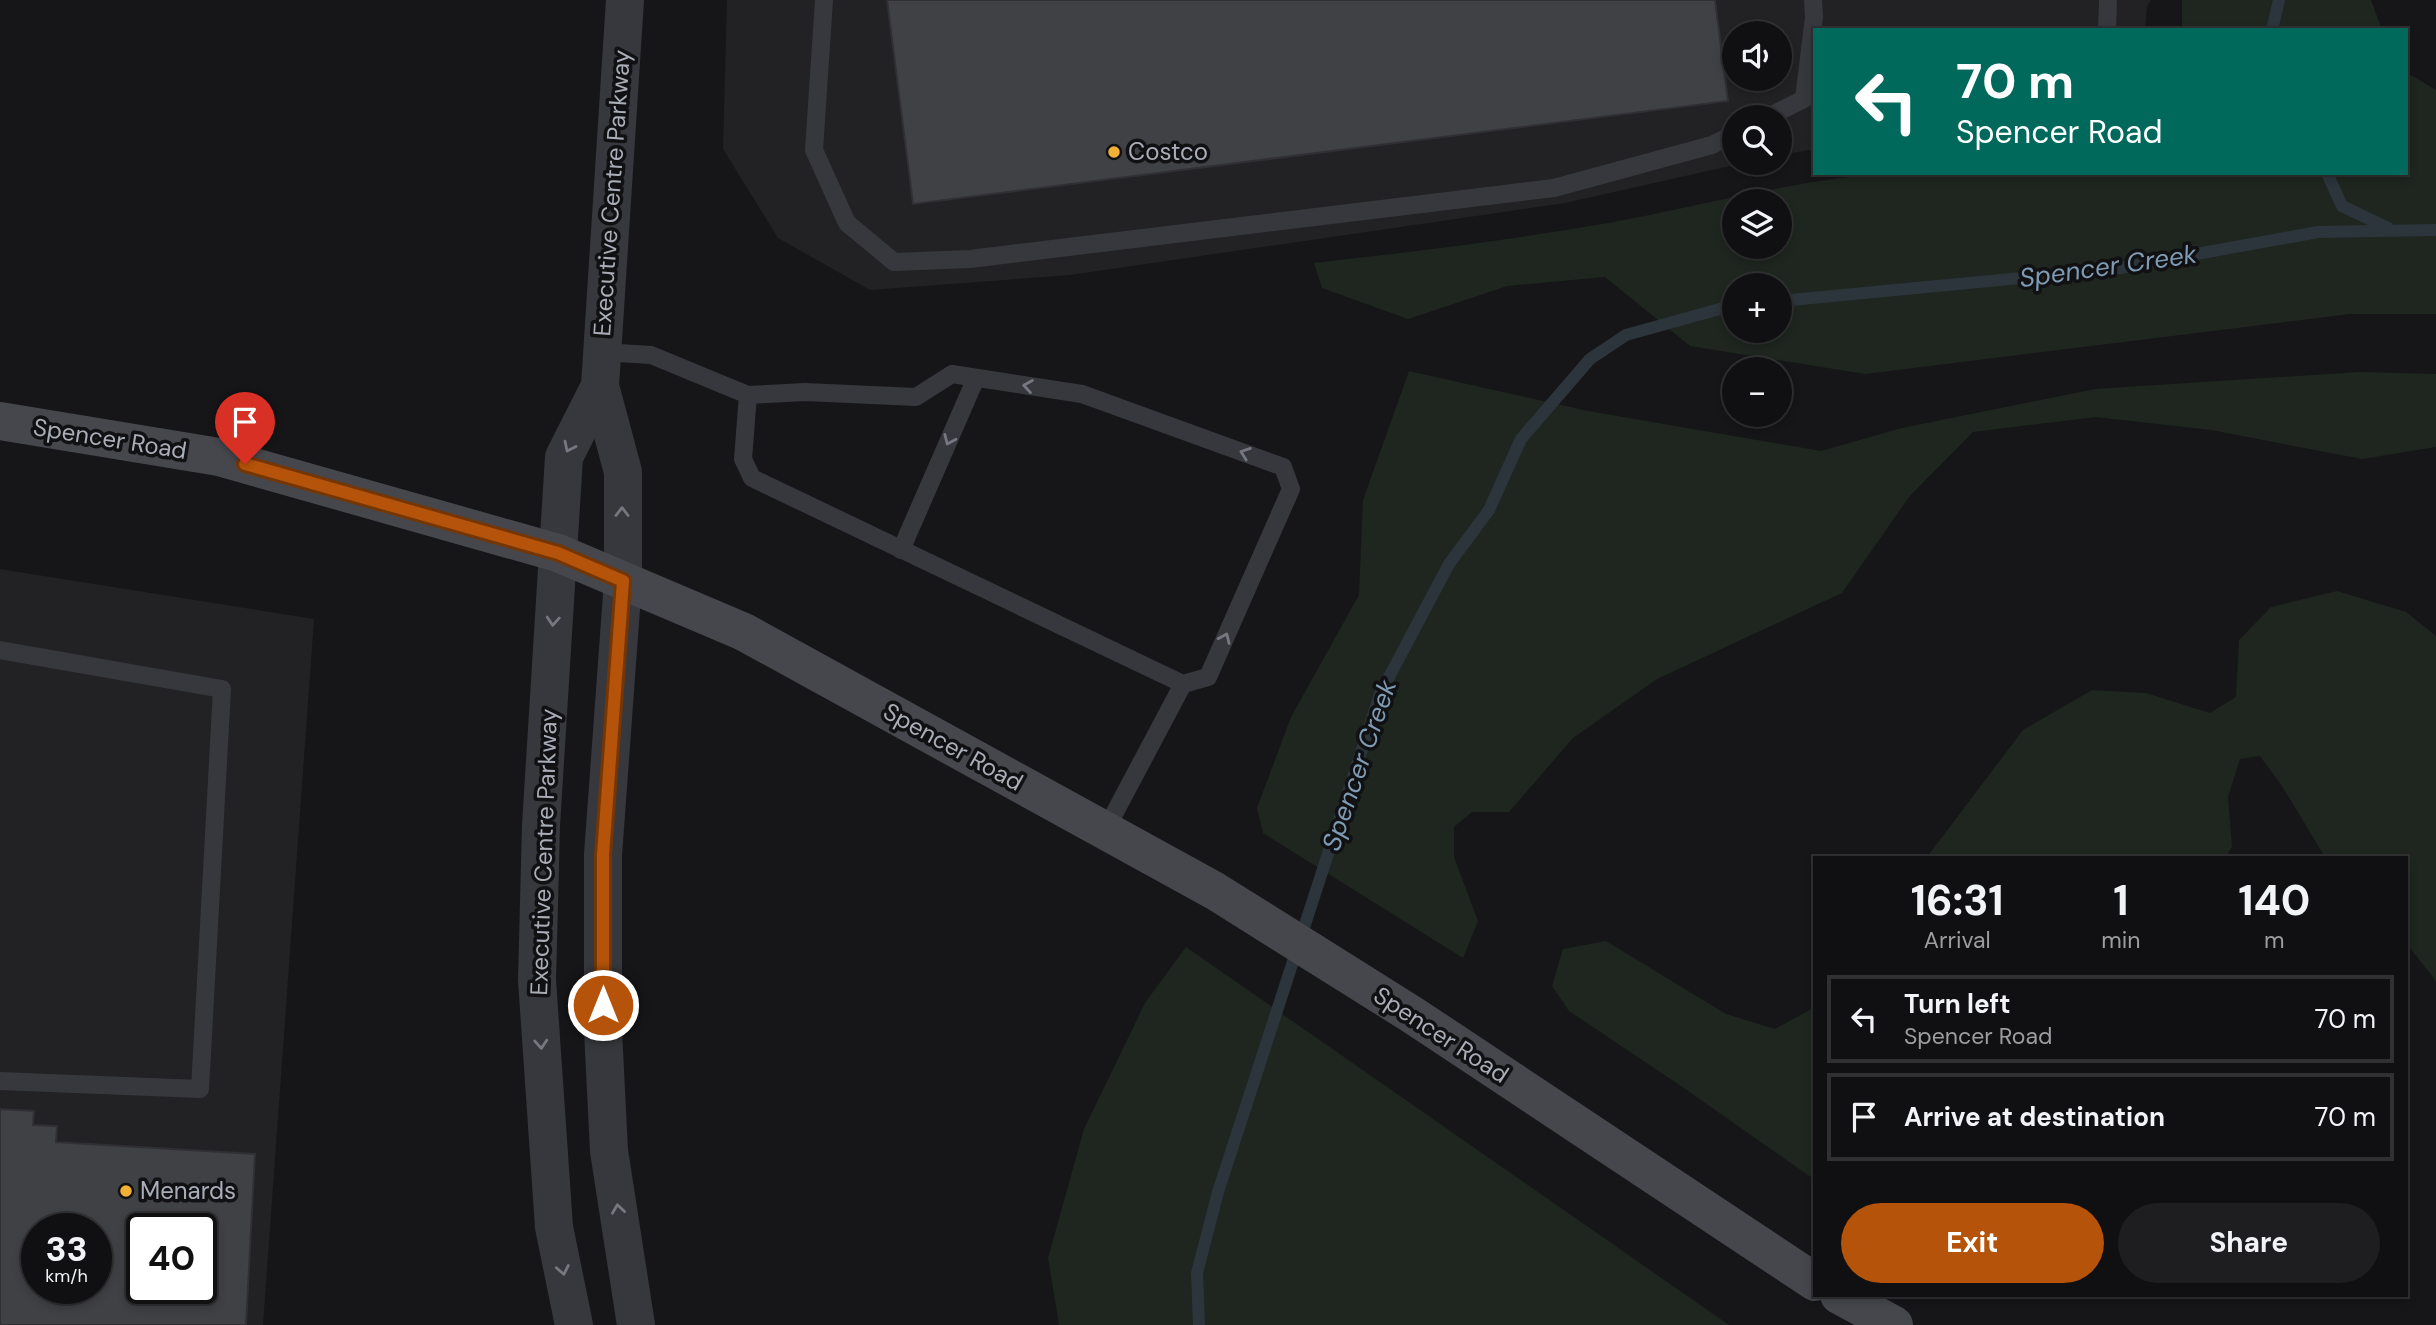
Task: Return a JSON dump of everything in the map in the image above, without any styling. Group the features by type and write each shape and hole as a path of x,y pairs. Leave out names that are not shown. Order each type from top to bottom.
{"main road":[{"name":"Spencer Road","path":"0,421 219,457 558,553 744,632 1215,891 1411,1014 1813,1281"},
{"path":"1843,1297 1895,1325"}],"street":[{"name":"Executive Centre Parkway","path":"625,0 601,369 623,472 623,581 603,855 603,1030 610,1151 636,1325"},
{"name":"Executive Centre Parkway","path":"574,1325 554,1227 537,980 541,825 564,457 601,369"}],"lane":[{"path":"824,0 814,150 847,223 894,262 970,259 1554,188 1722,140"},
{"path":"1792,105 1804,99 1814,17 1813,0"},
{"path":"2107,28 2108,0"},
{"path":"601,369 651,355 748,395 805,392 916,397 952,374 1082,394 1283,467 1292,489 1209,677 1183,684 752,478 743,459 748,395"},
{"path":"901,550 976,378"},
{"path":"0,650 222,689 200,1089 0,1081"},
{"path":"1105,831 1183,684"}],"shaded area":[{"path":"727,0 2151,0 2147,6 2145,28 1813,28 1813,149 1792,153 1792,105 1722,105 1722,168 1565,203 1070,275 870,290 778,238 723,149"},
{"path":"2182,0 2371,0 2381,28 2182,28"},
{"path":"2408,73 2436,90 2436,314 2350,314 1865,374 1792,362 1792,357 1759,357 1690,346 1605,277 1507,286 1408,319 1322,288 1314,263 1572,229 1722,200 1722,259 1792,259 1792,189 1775,189 1868,175 2408,175"},
{"path":"1409,371 1588,411 1821,451 1902,428 2095,389 2360,372 2436,374 2436,447 2362,459 2211,430 2096,417 1973,432 1909,497 1842,593 1657,679 1573,738 1509,812 1472,812 1454,827 1454,857 1478,921 1463,958 1263,833 1257,808 1291,717 1359,595 1363,500"},
{"path":"0,569 314,619 263,1325 0,1325"},
{"path":"2337,591 2406,612 2436,636 2436,981 2408,946 2408,856 2324,856 2282,786 2260,756 2240,759 2228,797 2232,847 2227,856 1928,856 2023,730 2092,690 2146,693 2210,713 2236,697 2239,640 2271,607"},
{"path":"1606,941 1726,1014 1775,1029 1813,1008 1813,1179 1569,1011 1552,986 1563,949"},
{"path":"1186,947 1729,1325 1059,1325 1048,1258 1084,1129 1145,1003"}],"building":[{"name":"Costco","path":"887,0 1715,0 1722,54 1722,91 1727,91 1728,101 913,204"},
{"name":"Menards","path":"0,1109 34,1111 33,1125 57,1126 56,1142 255,1154 246,1325 0,1325"}],"waterway":[{"path":"2272,28 2279,0"},
{"path":"2328,175 2342,206 2388,228"},
{"name":"Spencer Creek","path":"1792,300 2114,269 2318,232 2436,230"},
{"name":"Spencer Creek","path":"1199,1325 1197,1273 1218,1192 1380,694 1449,564 1489,510 1521,439 1590,359 1626,335 1722,308"}],"place":[{"name":"Costco","path":"1114,152"},
{"name":"Menards","path":"126,1191"}],"route":[{"path":"245,464 558,553 623,581 603,855 603,1005"}]}
